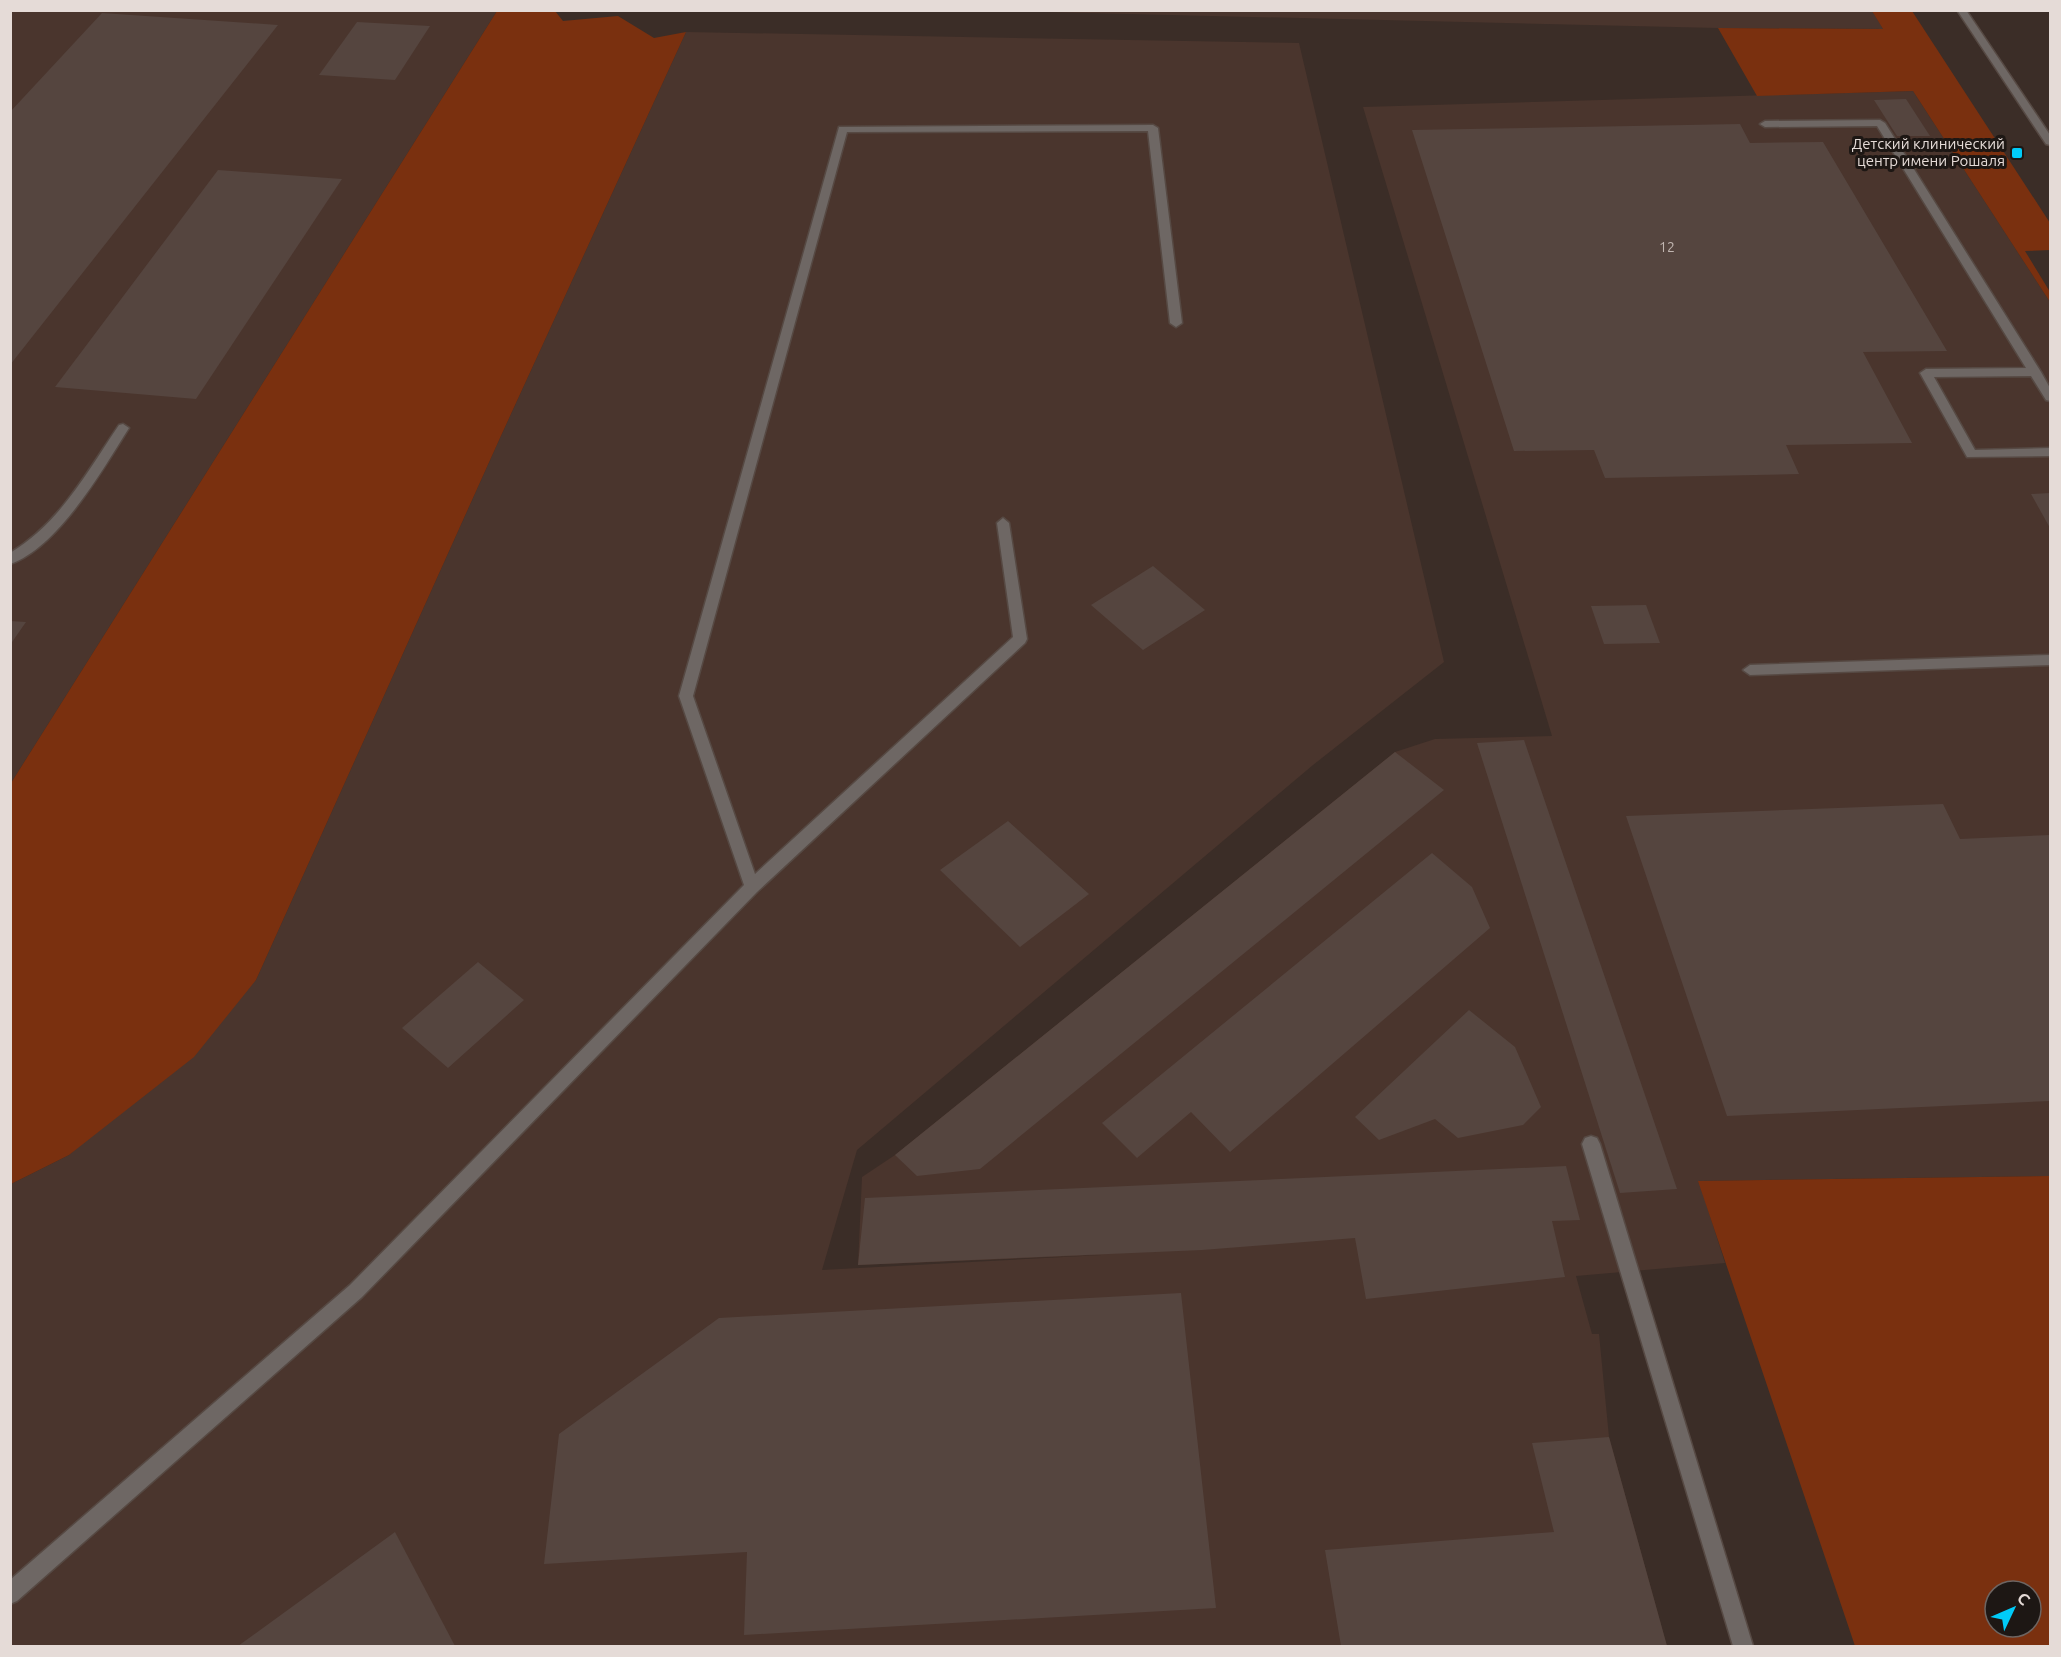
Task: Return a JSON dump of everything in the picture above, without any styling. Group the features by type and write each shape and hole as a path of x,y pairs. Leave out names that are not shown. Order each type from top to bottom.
{"street":[{"path":"1961,10 2050,140"},
{"path":"1765,124 1880,123 2050,397"},
{"path":"752,887 686,696 843,129 1153,128 1176,322"},
{"path":"2035,372 1926,374 1971,454 2050,452"},
{"path":"10,559 21,554 59,521 123,428"},
{"path":"10,1594 356,1291 752,887 1020,639 1003,524"},
{"path":"1750,670 2050,660"},
{"path":"1591,1144 1743,1647"}],"shaded area":[{"path":"1872,10 1883,29 1718,28 1002,11"},
{"path":"11,11 497,11 11,783"},
{"path":"497,11 555,11 563,21 618,16 654,38 686,32 256,980 194,1057 69,1155 11,1184 11,783"},
{"path":"1872,11 1912,11 2050,223 2050,250 2025,251 2050,292 2050,302 1913,91 1757,96 1718,28 1883,29"},
{"path":"686,32 1299,43 1444,662 1313,765 857,1150 822,1270 1102,1255 858,1265 862,1177 895,1155 1395,752 1435,739 1552,736 1363,107 1913,91 2050,302 2050,1176 1699,1181 1725,1263 1576,1276 1592,1334 1599,1334 1609,1437 1667,1646 11,1646 11,1184 69,1155 256,980"},
{"path":"2050,1176 2050,1646 1855,1646 1698,1181"}],"building":[{"path":"102,13 278,25 10,365 10,112"},
{"path":"357,22 430,26 395,80 319,75"},
{"path":"1906,99 1930,136 1897,136 1874,100"},
{"path":"1740,124 1750,143 1823,142 1947,351 1863,352 1912,443 1786,445 1799,474 1605,478 1594,450 1514,451 1412,130"},
{"path":"218,170 342,179 196,399 55,387"},
{"path":"2050,493 2050,528 2031,494"},
{"path":"1153,566 1205,610 1143,650 1091,605"},
{"path":"1646,605 1660,643 1604,644 1591,606"},
{"path":"10,621 26,622 10,645"},
{"path":"1524,740 1677,1189 1620,1193 1477,743"},
{"path":"1395,752 1444,790 980,1169 917,1176 895,1155"},
{"path":"1943,804 1960,839 2050,835 2050,1101 1727,1116 1626,816"},
{"path":"1008,821 1089,894 1020,947 940,870"},
{"path":"1432,853 1472,887 1490,928 1230,1152 1191,1112 1137,1158 1102,1123"},
{"path":"478,962 524,1000 448,1068 402,1028"},
{"path":"1469,1010 1515,1047 1541,1107 1523,1125 1458,1138 1435,1119 1379,1140 1355,1117"},
{"path":"1566,1166 1580,1220 1552,1221 1565,1277 1366,1299 1355,1238 1202,1250 858,1265 865,1198"},
{"path":"1181,1293 1216,1608 744,1635 747,1552 544,1564 559,1434 719,1318"},
{"path":"1609,1437 1667,1646 1341,1646 1325,1550 1554,1532 1532,1443"},
{"path":"395,1532 455,1646 238,1646"}],"place":[{"name":"Детский клинический центр имени Рошаля","path":"2017,153"}]}
